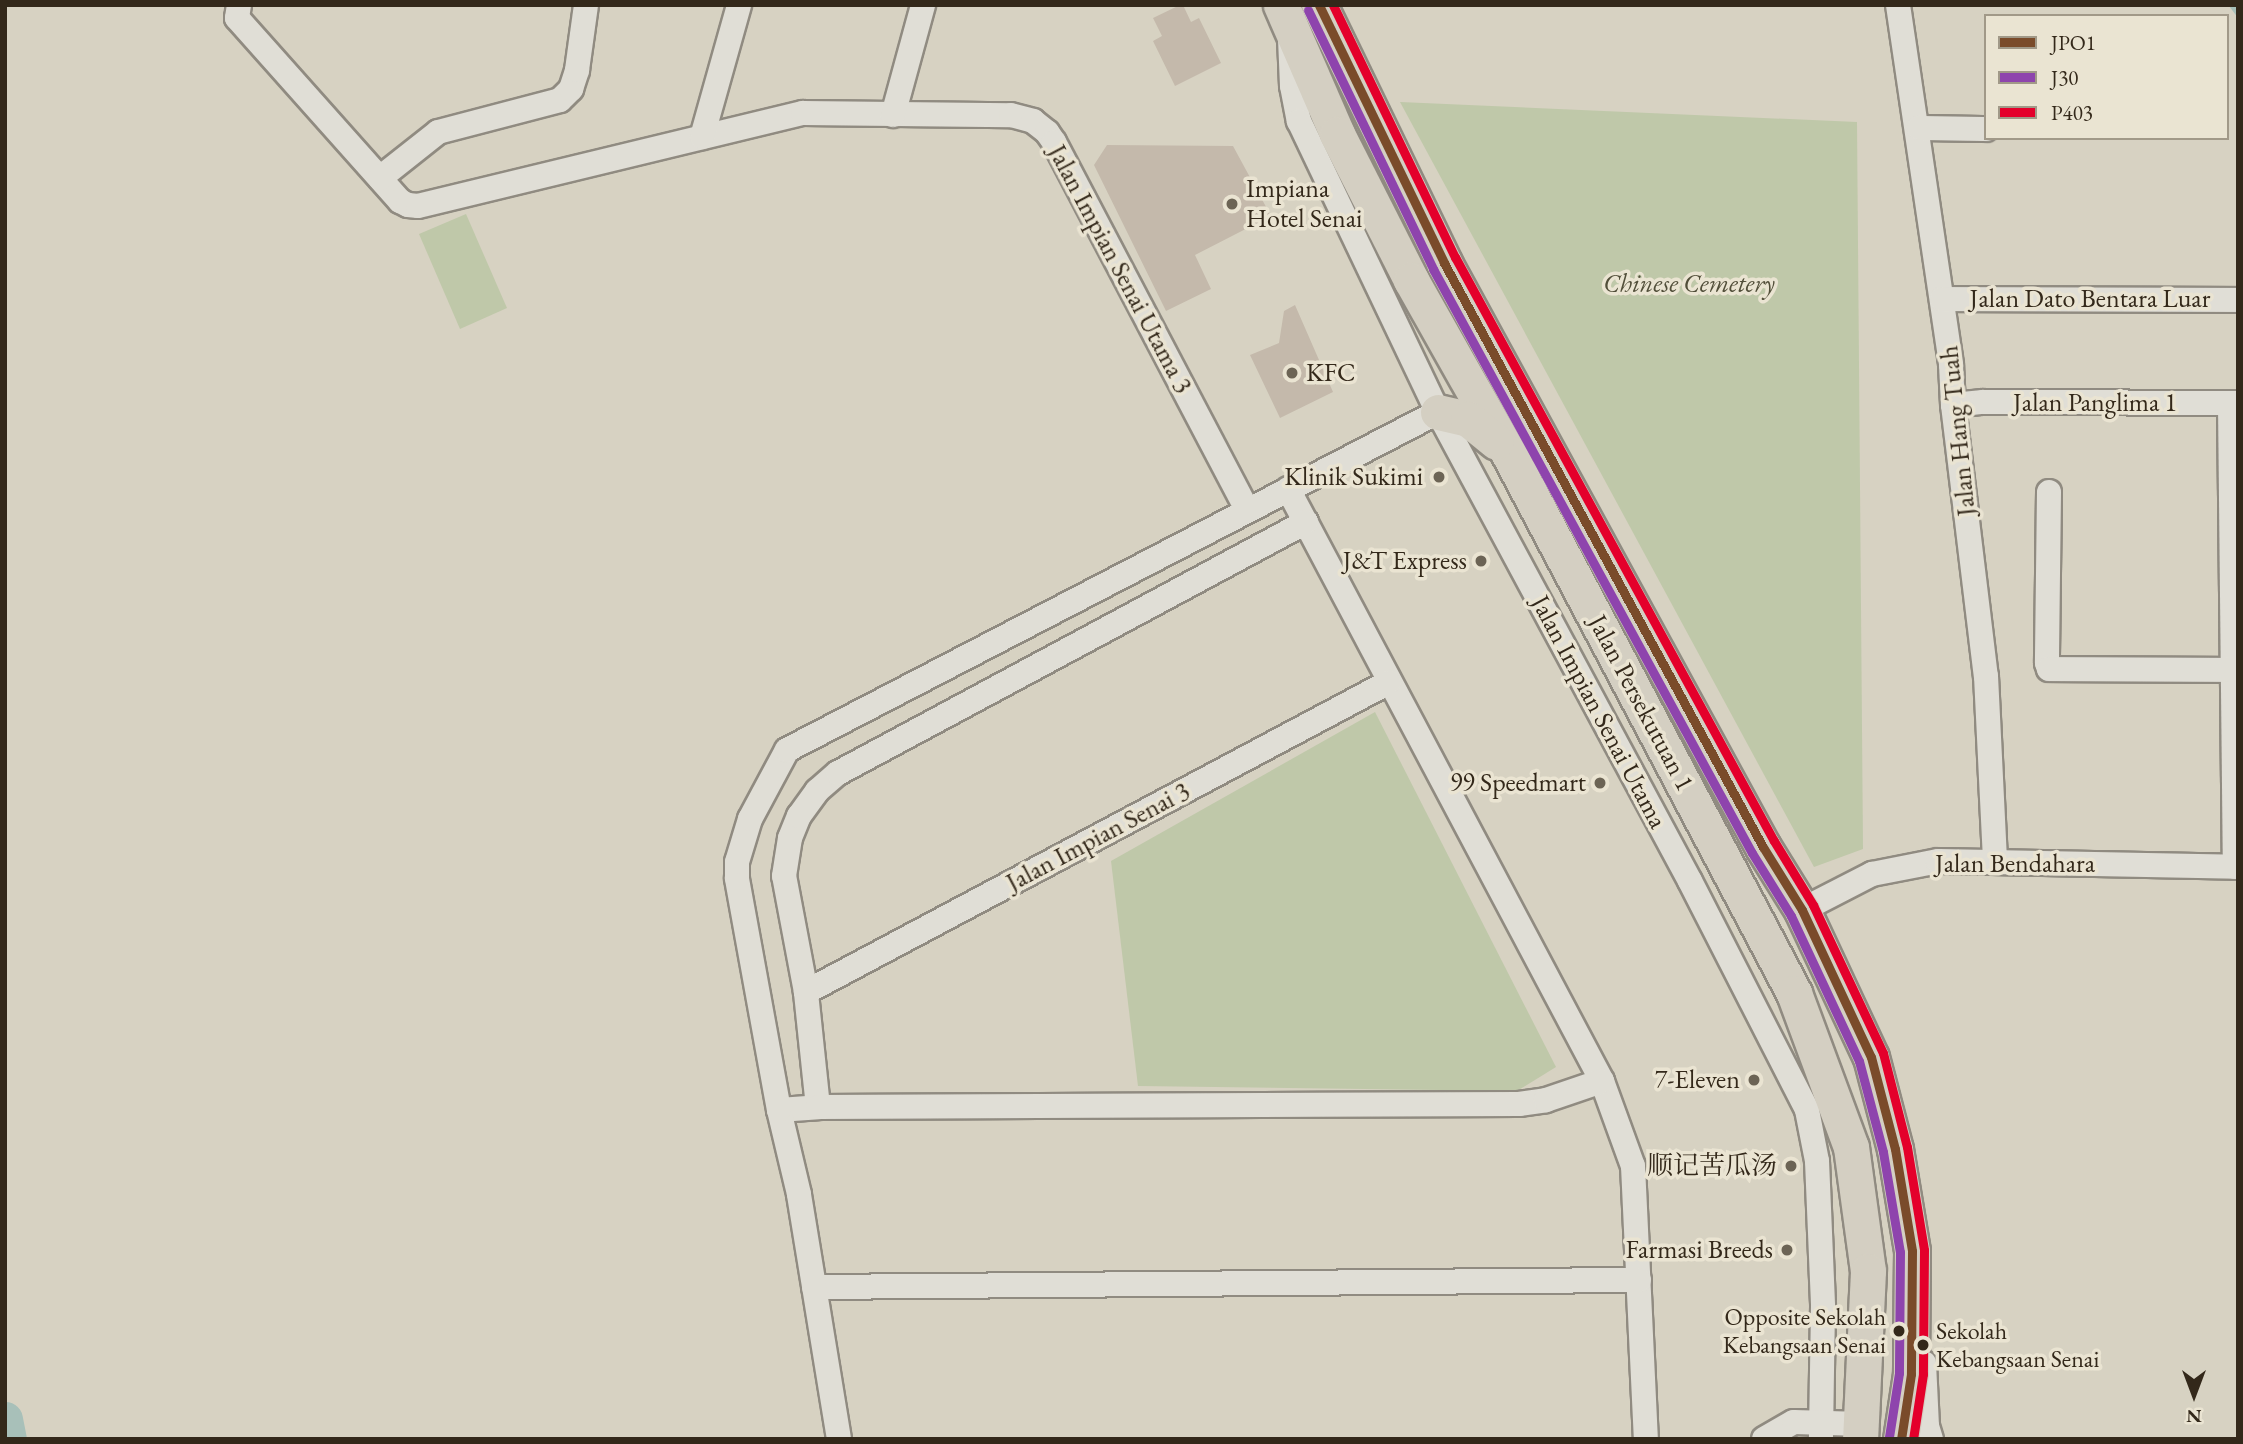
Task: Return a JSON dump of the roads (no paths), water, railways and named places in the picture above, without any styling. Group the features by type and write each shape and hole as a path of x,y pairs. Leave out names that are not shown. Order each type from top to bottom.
{"highway":[{"name":"Jalan Persekutuan 1","path":"1320,5 1444,263 1763,847 1802,910 1871,1057 1895,1149 1912,1251 1911,1374 1902,1439"},
{"name":"Jalan Persekutuan 1","path":"1285,14 1337,134 1398,255 1508,454 1794,993 1851,1147 1868,1271 1861,1431"},
{"path":"1438,412 1468,419 1508,454"}],"street":[{"name":"Jalan Impian Senai Utama 3","path":"239,5 237,18 400,201 418,206 803,113 1011,116 1033,121 1048,132 1247,510"},
{"path":"380,178 438,132 560,100 570,89 578,70 586,5"},
{"path":"702,137 739,5"},
{"path":"893,114 923,5"},
{"name":"Jalan Hang Tuah","path":"1898,5 1919,128 1942,299 1986,676 1995,860"},
{"name":"Jalan Impian Senai Utama","path":"1285,14 1292,86 1299,121 1438,412 1690,881 1807,1110 1818,1174 1824,1307 1821,1431"},
{"path":"1919,128 1984,129"},
{"name":"Jalan Dato Bentara Luar","path":"1942,299 2238,300"},
{"name":"Jalan Panglima 1","path":"1953,405 1983,402 2234,403"},
{"path":"2234,403 2236,867"},
{"path":"839,1439 799,1194 779,1110 739,892 737,862 750,819 787,750 1438,412"},
{"path":"1288,489 1602,1081 1633,1166 1646,1439"},
{"path":"2049,492 2046,663 2049,669 2235,661"},
{"path":"818,1107 806,992 784,876 784,858 799,816 817,791 838,773 1306,522"},
{"name":"Jalan Impian Senai 3","path":"806,992 1389,682"},
{"name":"Jalan Bendahara","path":"1802,910 1885,870 1938,861 1995,860 2236,867"},
{"path":"779,1110 818,1107 1519,1104 1546,1100 1602,1081"},
{"path":"1912,1251 1921,1296 1927,1426 1931,1439"},
{"path":"814,1287 1639,1280"},
{"path":"1764,1439 1794,1422 1821,1431 1861,1431"}],"waterway":[{"path":"2232,5 2238,13"},
{"path":"5,1419 9,1439"}],"place":[{"name":"Impiana Hotel Senai","path":"1232,204"},
{"name":"KFC","path":"1292,373"},
{"name":"Klinik Sukimi","path":"1439,477"},
{"name":"J&T Express","path":"1481,561"},
{"name":"99 Speedmart","path":"1600,783"},
{"name":"7-Eleven","path":"1754,1080"},
{"name":"顺记苦瓜汤","path":"1791,1166"},
{"name":"Farmasi Breeds","path":"1787,1250"},
{"name":"Opposite Sekolah Kebangsaan Senai","path":"1899,1331"},
{"name":"Sekolah Kebangsaan Senai","path":"1923,1345"}],"park label":[{"name":"Chinese Cemetery","path":"1689,284"}]}
